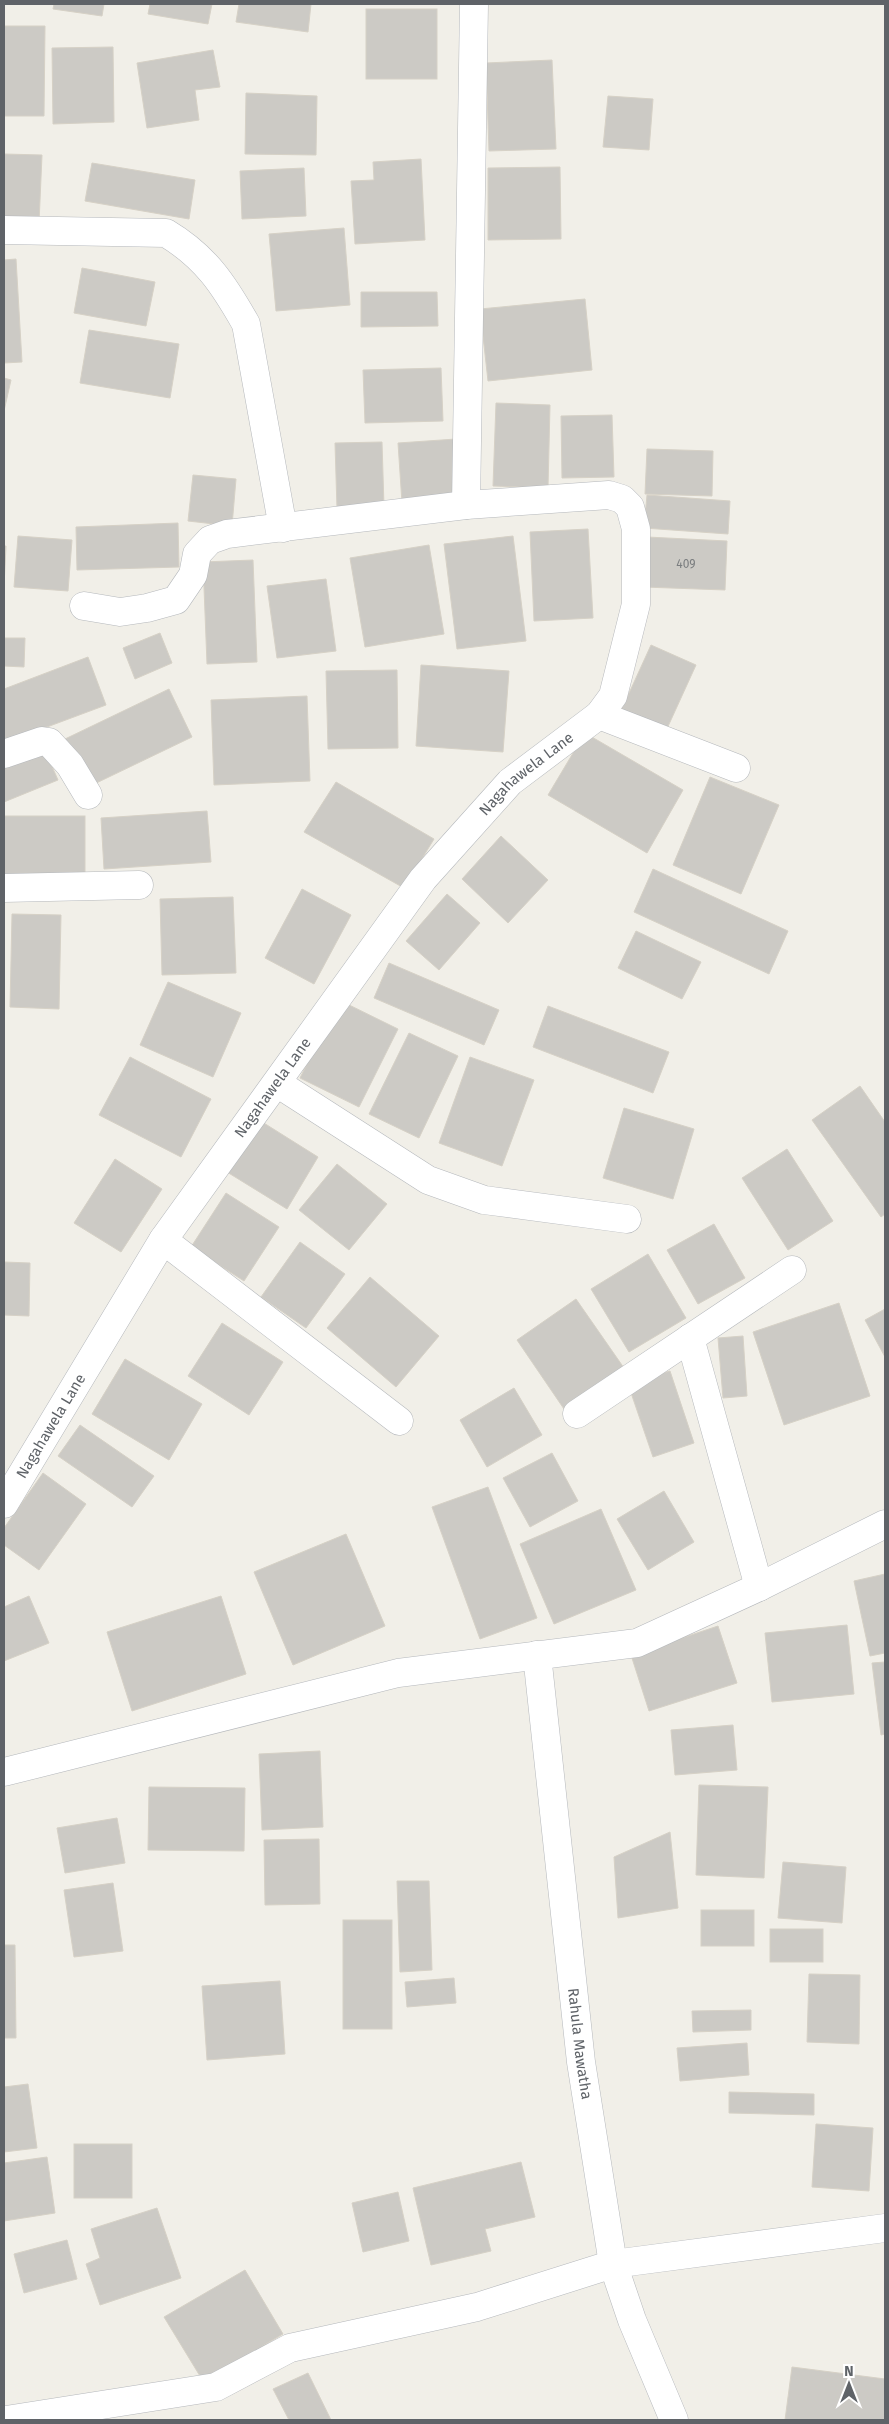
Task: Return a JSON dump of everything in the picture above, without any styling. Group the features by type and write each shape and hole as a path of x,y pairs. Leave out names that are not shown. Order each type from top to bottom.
{"street":[{"path":"466,505 474,4"},
{"path":"4,230 166,234 189,247 211,270 232,299 246,324 283,528"},
{"name":"Nagahawela Lane","path":"4,1504 163,1240 423,880 510,782 599,715 613,696 636,604 636,529 630,507 622,499 609,495 466,505 227,534 210,540 197,554 193,575 176,600 147,608 120,612 84,606"},
{"path":"599,715 736,768"},
{"path":"4,754 42,741 49,742 70,765 88,795"},
{"path":"4,888 140,885"},
{"path":"277,1083 428,1180 484,1200 627,1219"},
{"path":"163,1240 399,1421"},
{"path":"577,1414 792,1270"},
{"path":"690,1338 759,1587"},
{"path":"4,1772 398,1673 637,1643 759,1587 885,1524"},
{"name":"Rahula Mawatha","path":"537,1655 581,2062 613,2264 632,2320 674,2420"},
{"path":"6,2420 216,2387 290,2348 477,2307 613,2264 885,2228"}],"building":[{"path":"54,4 104,4 102,16 53,9"},
{"path":"150,4 212,4 208,24 148,14"},
{"path":"239,4 311,4 308,32 236,22"},
{"path":"366,9 437,9 437,79 366,79"},
{"path":"4,26 45,26 44,116 4,116"},
{"path":"113,47 114,122 53,124 52,48"},
{"path":"213,50 220,87 195,90 199,120 147,128 137,63"},
{"path":"552,60 556,149 489,151 486,63"},
{"path":"246,93 317,96 316,155 245,154"},
{"path":"608,96 653,99 649,150 603,147"},
{"path":"4,154 42,155 39,223 4,221"},
{"path":"421,159 425,240 355,244 351,181 374,180 373,162"},
{"path":"92,163 195,180 189,219 85,201"},
{"path":"560,167 561,239 488,240 488,168"},
{"path":"304,168 306,216 242,219 240,171"},
{"path":"344,228 350,305 276,311 269,234"},
{"path":"16,259 22,362 4,363 4,260"},
{"path":"82,268 155,282 146,326 74,313"},
{"path":"361,292 437,292 438,326 361,327"},
{"path":"585,299 592,370 488,381 480,309"},
{"path":"89,330 179,344 170,398 80,383"},
{"path":"441,368 443,421 365,423 363,370"},
{"path":"4,378 11,380 4,411"},
{"path":"496,403 550,405 548,488 493,486"},
{"path":"612,415 614,477 562,478 561,416"},
{"path":"456,439 460,499 402,503 398,443"},
{"path":"382,442 384,507 337,509 335,443"},
{"path":"647,449 713,451 712,496 645,494"},
{"path":"193,475 236,479 232,526 188,521"},
{"path":"647,495 730,501 728,534 644,528"},
{"path":"178,523 179,567 77,570 76,527"},
{"path":"588,529 593,618 534,621 530,532"},
{"path":"18,536 72,540 68,591 14,587"},
{"path":"513,536 526,641 457,649 444,544"},
{"path":"647,537 727,541 725,590 644,587"},
{"path":"429,545 444,634 365,647 350,558"},
{"path":"4,546 6,546 4,586"},
{"path":"253,560 257,662 207,664 203,562"},
{"path":"326,579 336,651 277,658 267,586"},
{"path":"160,633 172,663 135,679 123,648"},
{"path":"4,638 25,638 24,667 4,666"},
{"path":"651,645 696,665 665,733 620,713"},
{"path":"88,657 106,705 4,743 4,689"},
{"path":"421,665 509,671 503,752 416,746"},
{"path":"397,670 398,748 328,749 326,671"},
{"path":"169,689 192,737 88,787 65,739"},
{"path":"307,696 310,781 214,785 211,700"},
{"path":"585,733 683,790 647,853 548,795"},
{"path":"43,746 58,780 4,802 4,762"},
{"path":"710,777 779,805 741,894 673,865"},
{"path":"336,782 434,839 404,888 304,832"},
{"path":"207,811 211,862 104,869 101,818"},
{"path":"4,816 85,816 85,878 4,878"},
{"path":"501,836 548,880 508,923 462,879"},
{"path":"653,869 788,931 769,974 634,912"},
{"path":"302,889 351,915 314,984 265,958"},
{"path":"447,894 480,923 439,970 406,941"},
{"path":"233,897 236,973 162,975 160,899"},
{"path":"12,914 61,915 59,1009 10,1007"},
{"path":"636,931 701,962 682,999 618,968"},
{"path":"389,963 499,1010 484,1045 374,998"},
{"path":"168,982 241,1013 213,1077 140,1045"},
{"path":"339,1000 398,1029 359,1107 300,1078"},
{"path":"548,1006 669,1052 653,1093 533,1047"},
{"path":"409,1033 458,1056 419,1138 369,1114"},
{"path":"130,1057 211,1099 181,1157 99,1115"},
{"path":"470,1057 534,1080 502,1166 439,1143"},
{"path":"860,1086 885,1122 885,1214 881,1217 812,1120"},
{"path":"624,1108 694,1129 673,1199 603,1178"},
{"path":"259,1120 318,1157 287,1209 227,1172"},
{"path":"787,1149 833,1221 788,1250 742,1178"},
{"path":"115,1159 162,1189 121,1252 74,1223"},
{"path":"337,1164 387,1204 349,1250 299,1210"},
{"path":"226,1193 279,1227 244,1281 191,1247"},
{"path":"714,1224 745,1278 698,1304 667,1250"},
{"path":"300,1242 345,1274 306,1328 261,1297"},
{"path":"648,1254 686,1318 629,1352 591,1289"},
{"path":"4,1262 30,1263 29,1316 4,1315"},
{"path":"370,1277 439,1336 396,1387 327,1328"},
{"path":"576,1299 624,1368 564,1409 517,1340"},
{"path":"839,1303 870,1396 784,1425 753,1332"},
{"path":"885,1309 885,1357 865,1320"},
{"path":"222,1323 283,1362 249,1415 188,1376"},
{"path":"743,1336 747,1396 723,1398 718,1338"},
{"path":"125,1359 202,1404 169,1460 92,1414"},
{"path":"670,1371 694,1443 653,1457 628,1384"},
{"path":"514,1388 542,1435 487,1467 460,1420"},
{"path":"80,1425 154,1476 132,1507 58,1456"},
{"path":"552,1453 578,1501 530,1527 503,1478"},
{"path":"43,1473 86,1504 39,1570 4,1545 4,1528"},
{"path":"488,1487 537,1618 480,1639 432,1507"},
{"path":"664,1491 694,1542 648,1570 617,1519"},
{"path":"601,1509 636,1590 554,1624 520,1544"},
{"path":"346,1534 385,1626 293,1665 254,1572"},
{"path":"885,1574 885,1653 870,1656 854,1581"},
{"path":"29,1596 49,1643 4,1661 4,1607"},
{"path":"221,1596 246,1674 132,1711 107,1632"},
{"path":"847,1625 854,1694 772,1702 765,1633"},
{"path":"718,1626 737,1683 649,1711 631,1655"},
{"path":"885,1662 885,1734 881,1735 872,1663"},
{"path":"733,1725 737,1770 675,1775 671,1730"},
{"path":"320,1751 323,1827 262,1830 259,1754"},
{"path":"699,1785 768,1787 764,1878 696,1875"},
{"path":"149,1787 245,1788 244,1851 148,1850"},
{"path":"117,1818 125,1863 65,1873 57,1828"},
{"path":"670,1832 678,1908 618,1918 614,1857"},
{"path":"319,1839 320,1904 265,1905 264,1840"},
{"path":"783,1862 846,1867 842,1923 778,1918"},
{"path":"397,1881 429,1881 432,1970 400,1972"},
{"path":"113,1883 123,1951 74,1957 64,1890"},
{"path":"701,1910 754,1910 754,1946 701,1946"},
{"path":"343,1920 392,1920 392,2029 343,2029"},
{"path":"770,1929 823,1929 823,1962 770,1962"},
{"path":"4,1945 15,1945 16,2038 4,2038"},
{"path":"809,1974 860,1975 859,2044 807,2042"},
{"path":"454,1978 456,2003 407,2007 405,1982"},
{"path":"280,1981 285,2054 207,2060 202,1986"},
{"path":"751,2010 751,2030 693,2032 692,2011"},
{"path":"747,2043 749,2075 680,2081 677,2048"},
{"path":"28,2084 37,2148 4,2152 4,2087"},
{"path":"729,2092 814,2094 814,2115 729,2113"},
{"path":"816,2124 873,2128 869,2191 812,2187"},
{"path":"74,2144 132,2144 132,2198 74,2198"},
{"path":"47,2157 55,2213 4,2221 4,2163"},
{"path":"521,2162 535,2217 485,2229 491,2251 431,2265 413,2188"},
{"path":"398,2192 409,2241 363,2252 352,2203"},
{"path":"157,2208 181,2278 100,2305 86,2264 100,2258 91,2229"},
{"path":"67,2240 77,2279 24,2293 14,2254"},
{"path":"245,2270 283,2334 203,2381 164,2317"},
{"path":"792,2367 885,2379 885,2420 785,2420"},
{"path":"308,2373 331,2420 289,2420 273,2389"}]}
